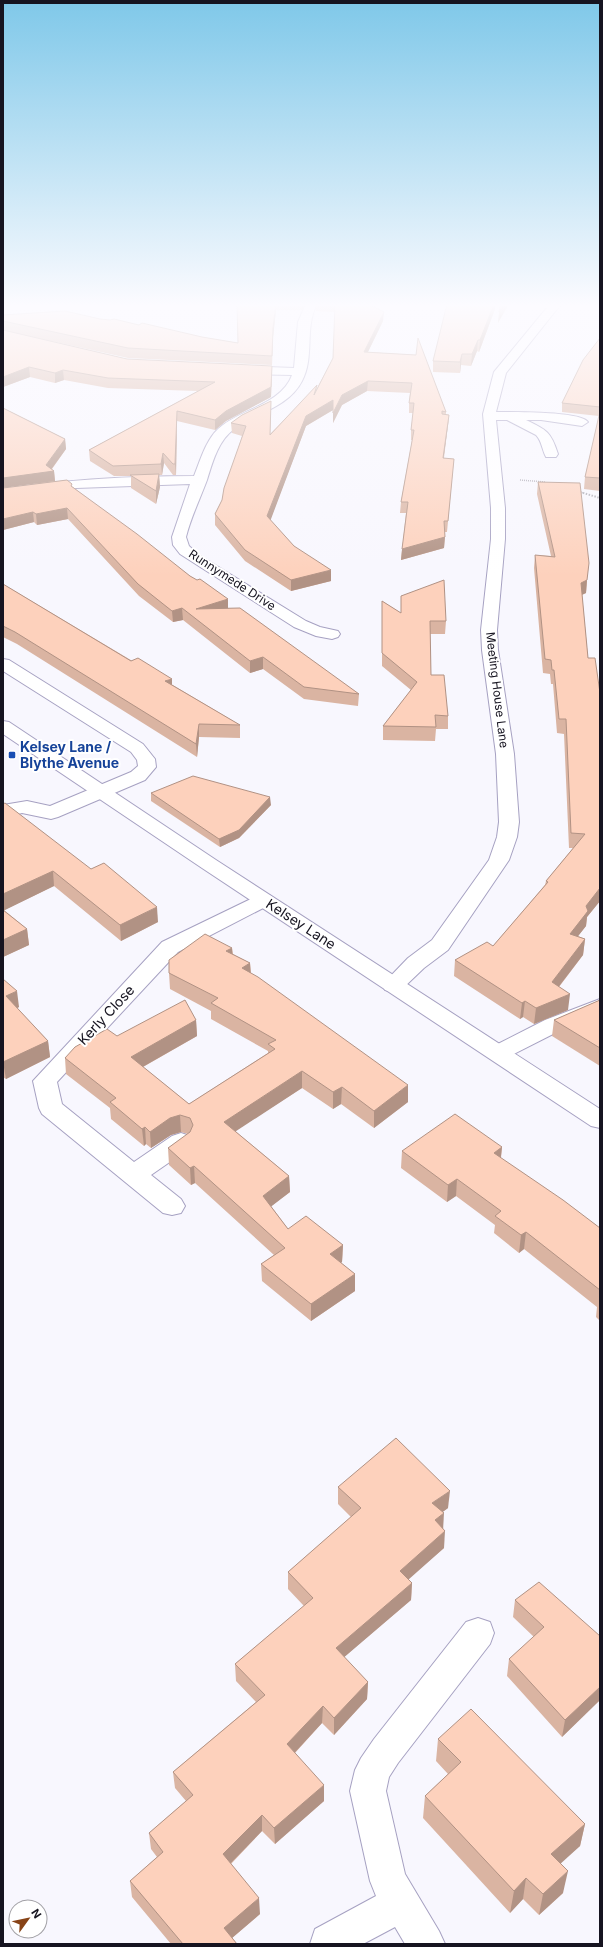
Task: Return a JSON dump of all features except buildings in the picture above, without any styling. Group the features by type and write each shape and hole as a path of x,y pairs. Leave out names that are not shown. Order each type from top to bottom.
{"street":[{"name":"Runnymede Drive","path":"284,395 221,433 200,480 179,536 180,542 186,551 197,560 300,624 316,631 332,634"},
{"name":"Meeting House Lane","path":"393,985 416,963 440,945 499,860 507,837 509,822 505,754 488,630 498,539 495,478 489,416 493,395"},
{"path":"489,416 541,416 582,422"},
{"path":"508,416 540,432 546,438 551,454"},
{"path":"5,492 102,482 200,480"},
{"path":"3,664 137,748 146,759 147,766 138,776 51,813 28,806 17,806 3,812"},
{"name":"Kelsey Lane","path":"3,726 100,792 600,1120"},
{"name":"Kerly Close","path":"172,1206 51,1108 45,1081 170,947 264,900"},
{"path":"498,1053 553,1025 600,1006"},
{"path":"133,1174 181,1142"},
{"path":"426,1944 400,1904 388,1881 368,1791 373,1770 386,1750 478,1633"},
{"path":"328,1942 400,1904"}],"path":[{"path":"495,478 549,483"},
{"path":"571,488 600,498"}],"place":[{"name":"Kelsey Lane / Blythe Avenue","path":"12,755"}]}
